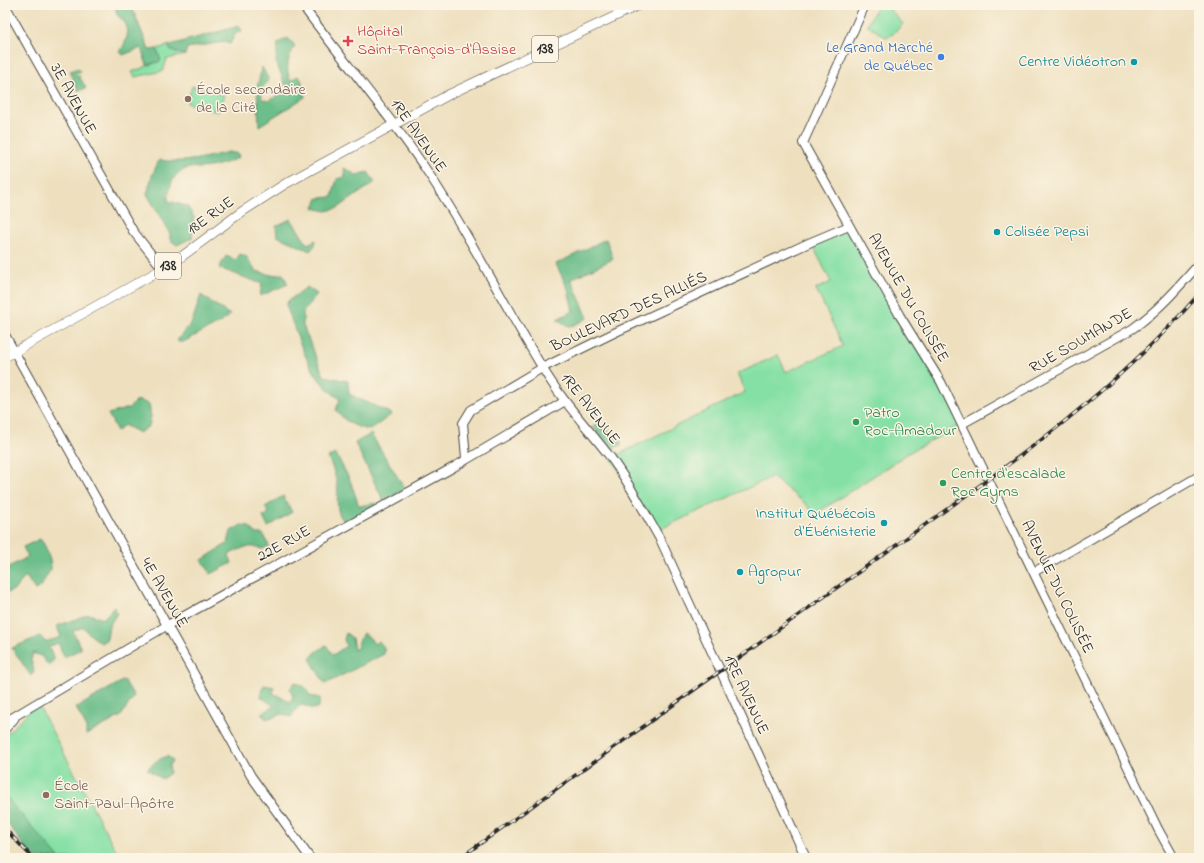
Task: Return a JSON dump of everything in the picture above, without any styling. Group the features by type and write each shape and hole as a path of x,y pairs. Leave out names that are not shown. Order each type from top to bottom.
{"main road":[{"name":"138","path":"395,125 478,81 639,5"},
{"name":"18E RUE","path":"5,357 162,269 240,213 285,184 395,125"}],"street":[{"name":"3E AVENUE","path":"5,5 132,231 162,269"},
{"name":"1RE AVENUE","path":"302,5 395,125 430,176 512,314 542,368 565,401 624,477 661,541 806,858"},
{"name":"AVENUE DU COLISÉE","path":"865,5 803,143 907,327 941,382 1158,829 1174,858"},
{"name":"BOULEVARD DES ALLIÉS","path":"466,458 463,423 471,410 542,368 811,242 850,226"},
{"name":"RUE SOUMANDE","path":"962,424 1132,329 1152,315 1169,299 1199,264"},
{"name":"4E AVENUE","path":"5,335 166,626 209,698 251,776 310,858"},
{"name":"22E RUE","path":"5,722 166,626 565,401"},
{"path":"1034,572 1199,476"},
{"name":"22E RUE","path":"5,729 19,714"}],"green space":[{"path":"115,5 131,5 149,50 157,49 161,61 147,65 141,48 123,55 120,52 128,32 125,23 117,15"},
{"path":"878,5 886,5 903,24 893,34 886,37 867,25"},
{"path":"239,26 242,31 236,33 230,44 224,42 187,48 185,55 170,50 169,47 170,45"},
{"path":"288,38 295,46 288,63 290,81 298,76 301,79 305,97 259,126 257,88 262,67 269,80 261,89 262,99 269,101 287,89 276,62 278,43"},
{"path":"170,45 170,50 185,55 167,59 163,71 135,77 132,72 160,61 157,49"},
{"path":"78,68 81,72 75,75 76,77 79,76 86,88 78,91 70,71"},
{"path":"192,86 224,95 218,112 187,103"},
{"path":"228,152 239,154 238,158 214,166 184,169 173,180 169,190 168,201 187,206 194,217 192,238 177,245 170,240 170,234 147,194 152,176 159,160 185,161"},
{"path":"344,168 356,175 368,172 375,182 338,208 326,211 314,208 318,198 332,197 337,179 345,177"},
{"path":"291,219 307,244 316,240 315,245 310,251 277,236 276,226"},
{"path":"849,226 962,424 910,452 814,515 807,505 772,477 656,531 611,458 745,392 737,374 778,355 786,372 843,346 816,289 831,282 811,242"},
{"path":"606,239 613,259 571,279 588,318 570,327 557,319 573,311 568,289 556,264"},
{"path":"240,254 246,256 256,271 271,275 283,274 288,284 260,296 262,284 219,268 226,256 236,260"},
{"path":"307,287 317,294 303,312 303,326 324,376 348,381 349,394 392,414 370,430 346,421 339,414 336,410 340,399 329,390 312,369 300,344 286,305 288,301"},
{"path":"201,295 230,315 223,321 183,342 178,342 178,339 192,322"},
{"path":"137,400 149,404 151,417 149,426 139,433 124,425 117,431 108,414 129,408"},
{"path":"596,423 621,440 621,445 611,449 593,427"},
{"path":"371,434 405,489 384,502 355,443"},
{"path":"336,454 350,480 359,506 376,503 376,508 351,520 343,520 339,512 337,503 337,484 328,457"},
{"path":"283,496 292,512 268,527 263,517 269,513 265,507"},
{"path":"241,525 248,526 257,534 263,534 269,546 262,549 249,547 237,550 229,555 232,563 211,574 202,560 228,543 231,531"},
{"path":"40,539 48,554 51,570 42,584 35,590 26,576 15,589 5,594 5,569 28,557 23,547"},
{"path":"114,607 117,613 109,626 107,639 101,643 88,633 84,627 73,631 81,649 64,657 58,643 49,647 54,660 48,665 41,656 33,653 31,660 34,671 31,676 12,648 40,636 46,642 61,637 57,626 89,614 103,619"},
{"path":"346,633 352,638 354,650 358,647 358,642 363,633 371,639 374,644 379,641 384,647 384,654 325,684 310,659 315,653 326,645 333,655 346,646 344,639"},
{"path":"124,680 134,696 121,716 86,735 86,726 76,708"},
{"path":"295,682 305,687 310,696 320,698 319,707 313,709 302,705 297,708 291,717 283,714 266,719 261,714 274,706 261,697 261,692 264,685 274,687 273,693 290,702 293,697 290,689"},
{"name":"École Saint-Paul-Apôtre","path":"37,703 120,858 36,858 27,850 5,820 5,736"},
{"path":"167,756 173,760 169,765 170,773 162,779 147,769 158,760"},
{"path":"5,796 59,858 36,858 27,850 5,820"}],"railway":[{"path":"460,858 955,504 1041,440 1124,371 1163,334 1199,294"},
{"path":"5,829 33,858"}],"place":[{"name":"Hôpital Saint-François-d'Assise","path":"348,41"},
{"name":"Le Grand Marché de Québec","path":"941,57"},
{"name":"Centre Vidéotron","path":"1134,62"},
{"name":"École secondaire de la Cité","path":"188,99"},
{"name":"Colisée Pepsi","path":"997,232"},
{"name":"Patro Roc-Amadour","path":"856,422"},
{"name":"Centre d'escalade Roc Gyms","path":"943,483"},
{"name":"Institut Québécois d'Ébénisterie","path":"884,523"},
{"name":"Agropur","path":"740,572"},
{"name":"École Saint-Paul-Apôtre","path":"46,795"}]}
